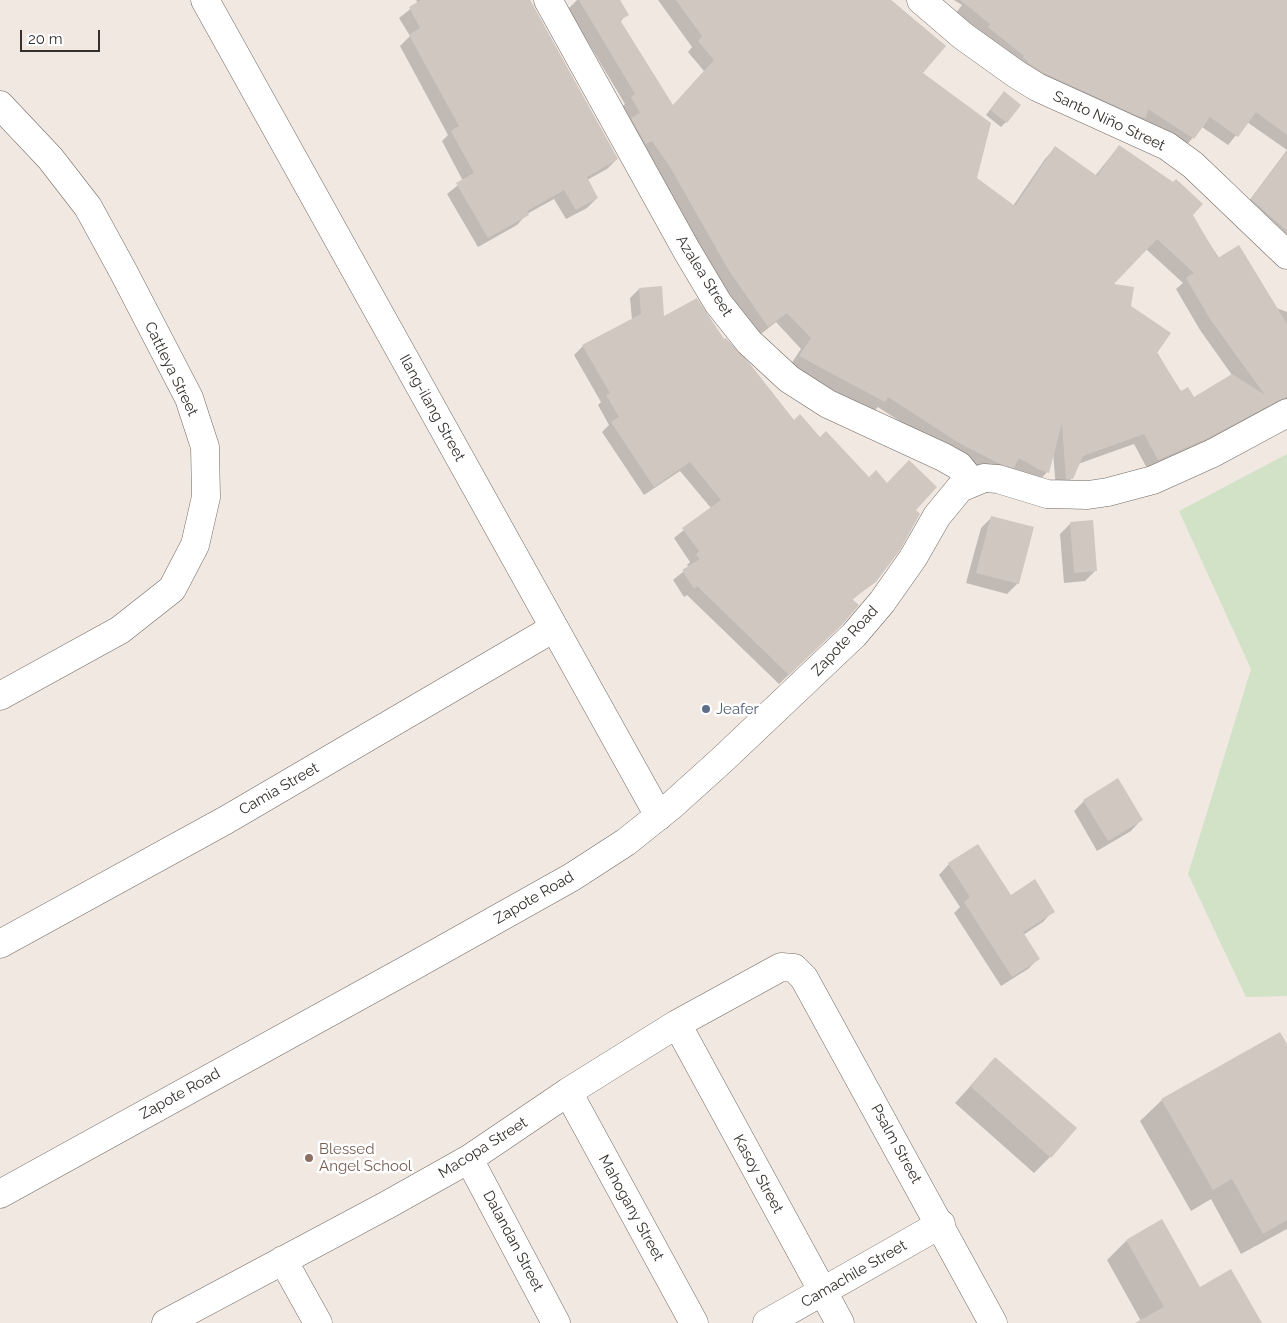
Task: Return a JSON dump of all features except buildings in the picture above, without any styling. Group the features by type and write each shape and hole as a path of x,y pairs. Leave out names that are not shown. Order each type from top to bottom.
{"street":[{"name":"Ilang-ilang Street","path":"205,0 659,816"},
{"name":"Azalea Street","path":"548,0 691,258 718,303 749,342 789,379 828,404 943,457 959,466 972,482"},
{"name":"Santo Niño Street","path":"921,0 963,36 1037,87 1166,146 1193,166 1287,255"},
{"name":"Cattleya Street","path":"0,105 50,158 88,207 123,272 189,398 206,447 206,497 195,545 172,589 120,630 0,696"},
{"path":"972,482 984,478 998,479 1026,489 1060,495 1088,495 1108,492 1153,480 1214,453 1287,412"},
{"name":"Zapote Road","path":"0,1194 572,877 626,842 659,816 763,723 854,635 882,602 903,572 951,496 972,482"},
{"name":"Camia Street","path":"0,944 226,820 554,628"},
{"name":"Macopa Street","path":"166,1323 469,1159 568,1092 677,1024 781,967 794,968"},
{"name":"Psalm Street","path":"794,968 809,986 993,1323"},
{"name":"Kasoy Street","path":"677,1024 840,1323"},
{"name":"Mahogany Street","path":"568,1092 694,1323"},
{"name":"Dalandan Street","path":"469,1159 556,1323"},
{"name":"Camachile Street","path":"767,1323 824,1293 940,1224"},
{"path":"283,1260 318,1323"}],"green space":[{"path":"1287,454 1287,996 1246,997 1188,874 1251,669 1179,511"}],"place":[{"name":"Jeafer","path":"706,709"},
{"name":"Blessed Angel School","path":"309,1158"}]}
